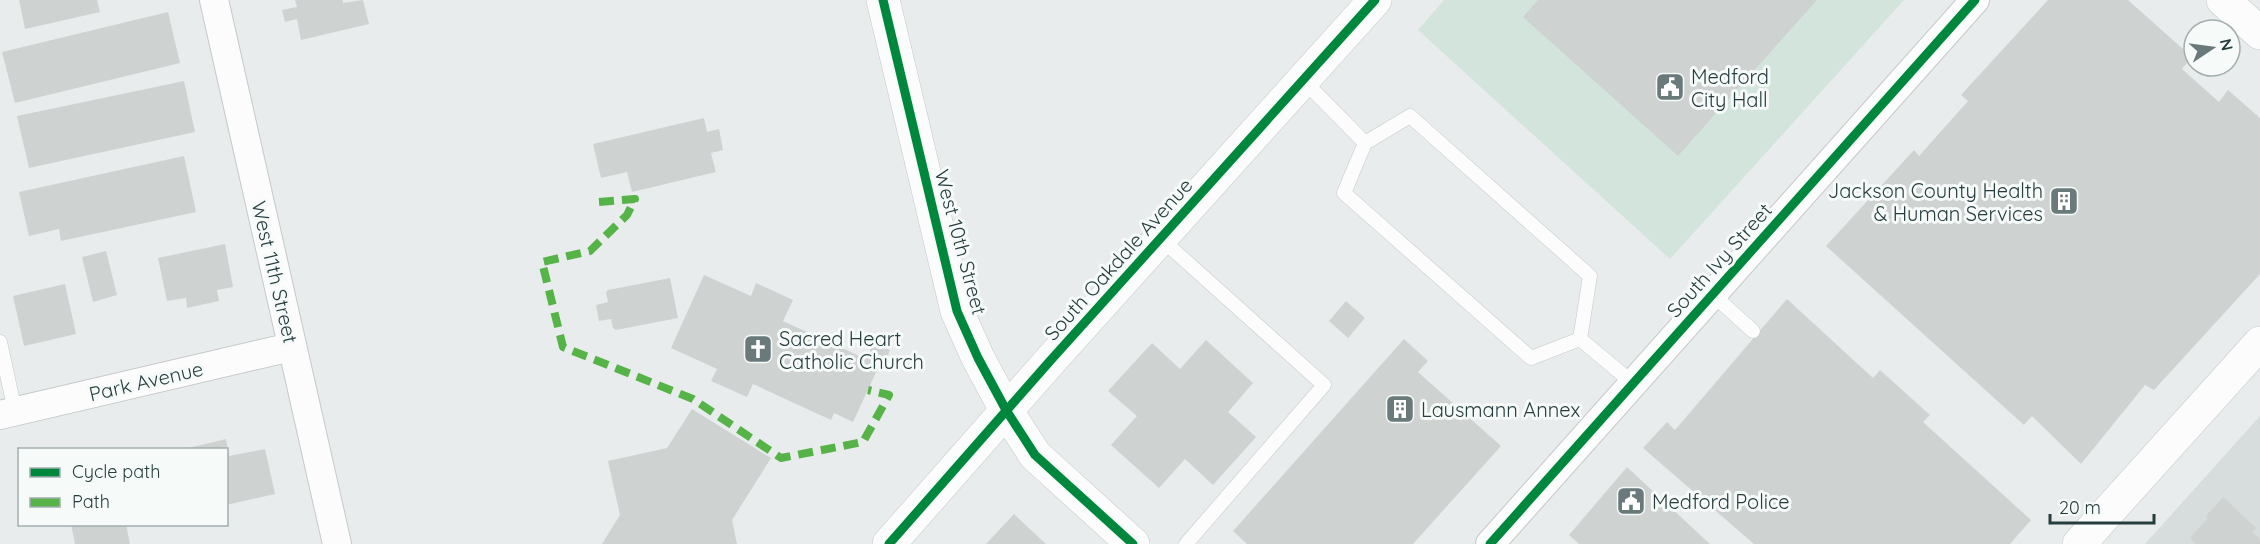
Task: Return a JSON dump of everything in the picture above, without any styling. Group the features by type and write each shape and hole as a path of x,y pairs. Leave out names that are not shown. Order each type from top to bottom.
{"street":[{"name":"West 11th Street","path":"214,0 337,544"},
{"name":"West 10th Street","path":"883,0 957,311 978,358 1006,410 1035,455 1132,544"},
{"name":"South Oakdale Avenue","path":"889,544 1006,410 1375,0"},
{"name":"South Ivy Street","path":"1490,544 1975,0"},
{"path":"2223,0 2260,33"},
{"path":"2079,544 2260,343"},
{"name":"Park Avenue","path":"8,413 291,347"}],"lane":[{"path":"1303,80 1365,143"},
{"path":"1410,116 1590,276 1580,339 1531,358 1344,193 1365,143 1410,116"},
{"path":"1160,238 1324,385 1186,544"},
{"path":"1712,294 1753,331"},
{"path":"1580,339 1634,384"},
{"path":"0,342 8,413"}],"shaded area":[{"path":"1444,0 1904,0 1670,259 1418,30"},
{"path":"2260,416 2260,544 2145,544"}],"building":[{"path":"19,0 97,0 100,12 25,29"},
{"path":"295,0 343,0 343,3 363,0 369,24 301,40 297,19 285,22 282,10 297,7"},
{"name":"Medford City Hall","path":"1538,0 1817,0 1678,156 1523,17"},
{"name":"Jackson County Health & Human Services","path":"2048,0 2128,0 2182,48 2182,78 2192,78 2219,102 2228,90 2260,118 2260,274 2154,390 2145,385 2081,464 2032,416 2024,425 1826,246 1914,150 1919,156 1968,101 1961,95"},
{"path":"168,12 180,63 15,103 2,52"},
{"path":"184,81 195,132 29,168 17,116"},
{"path":"704,118 707,132 719,129 723,150 711,153 716,172 632,192 627,172 601,178 593,144"},
{"path":"184,156 196,212 61,241 59,229 29,236 19,192"},
{"path":"225,244 233,287 217,290 219,301 187,308 186,298 167,301 158,258"},
{"path":"106,251 117,295 93,302 82,257"},
{"name":"Sacred Heart Catholic Church","path":"704,275 751,296 756,283 793,300 783,321 866,359 874,342 890,350 881,370 878,368 853,422 834,413 831,420 753,384 747,397 711,381 717,369 671,348"},
{"path":"670,278 678,318 616,330 613,328 611,319 599,321 596,305 608,302 606,292 608,290"},
{"path":"65,284 76,334 24,346 13,296"},
{"path":"1787,299 1873,378 1880,370 1930,415 1923,422 2031,520 2010,544 1754,544 1643,448 1667,422 1675,430"},
{"path":"1346,301 1365,318 1348,338 1329,321"},
{"name":"Lausmann Annex","path":"1404,339 1428,361 1418,372 1501,446 1413,544 1247,544 1233,531"},
{"path":"1206,340 1253,383 1228,412 1256,437 1213,485 1185,459 1159,488 1111,445 1137,416 1108,391 1152,343 1180,369"},
{"path":"692,409 771,458 732,520 737,544 602,544 620,515 608,461 667,448"},
{"path":"226,439 228,448 188,448"},
{"path":"265,449 275,494 228,505 228,450 229,456"},
{"name":"Medford Police","path":"1627,467 1710,544 1579,544 1569,535"},
{"path":"2223,497 2256,528 2252,532 2260,539 2260,544 2196,544 2190,538"},
{"path":"1014,514 1046,544 986,544"},
{"path":"71,526 126,526 130,544 75,544"}],"marked path":[{"path":"599,202 635,199 627,215 590,251 542,262 563,347 693,399 781,458 863,442 889,395 868,390"}],"cycle path":[{"path":"883,0 957,311 978,358 1006,410 1035,455 1133,544"},
{"path":"889,544 1050,361 1375,0"},
{"path":"1490,544 1975,0"}],"place":[{"name":"Medford City Hall","path":"1670,87"},
{"name":"Jackson County Health & Human Services","path":"2064,201"},
{"name":"Sacred Heart Catholic Church","path":"758,349"},
{"name":"Lausmann Annex","path":"1400,409"},
{"name":"Medford Police","path":"1631,501"}]}
